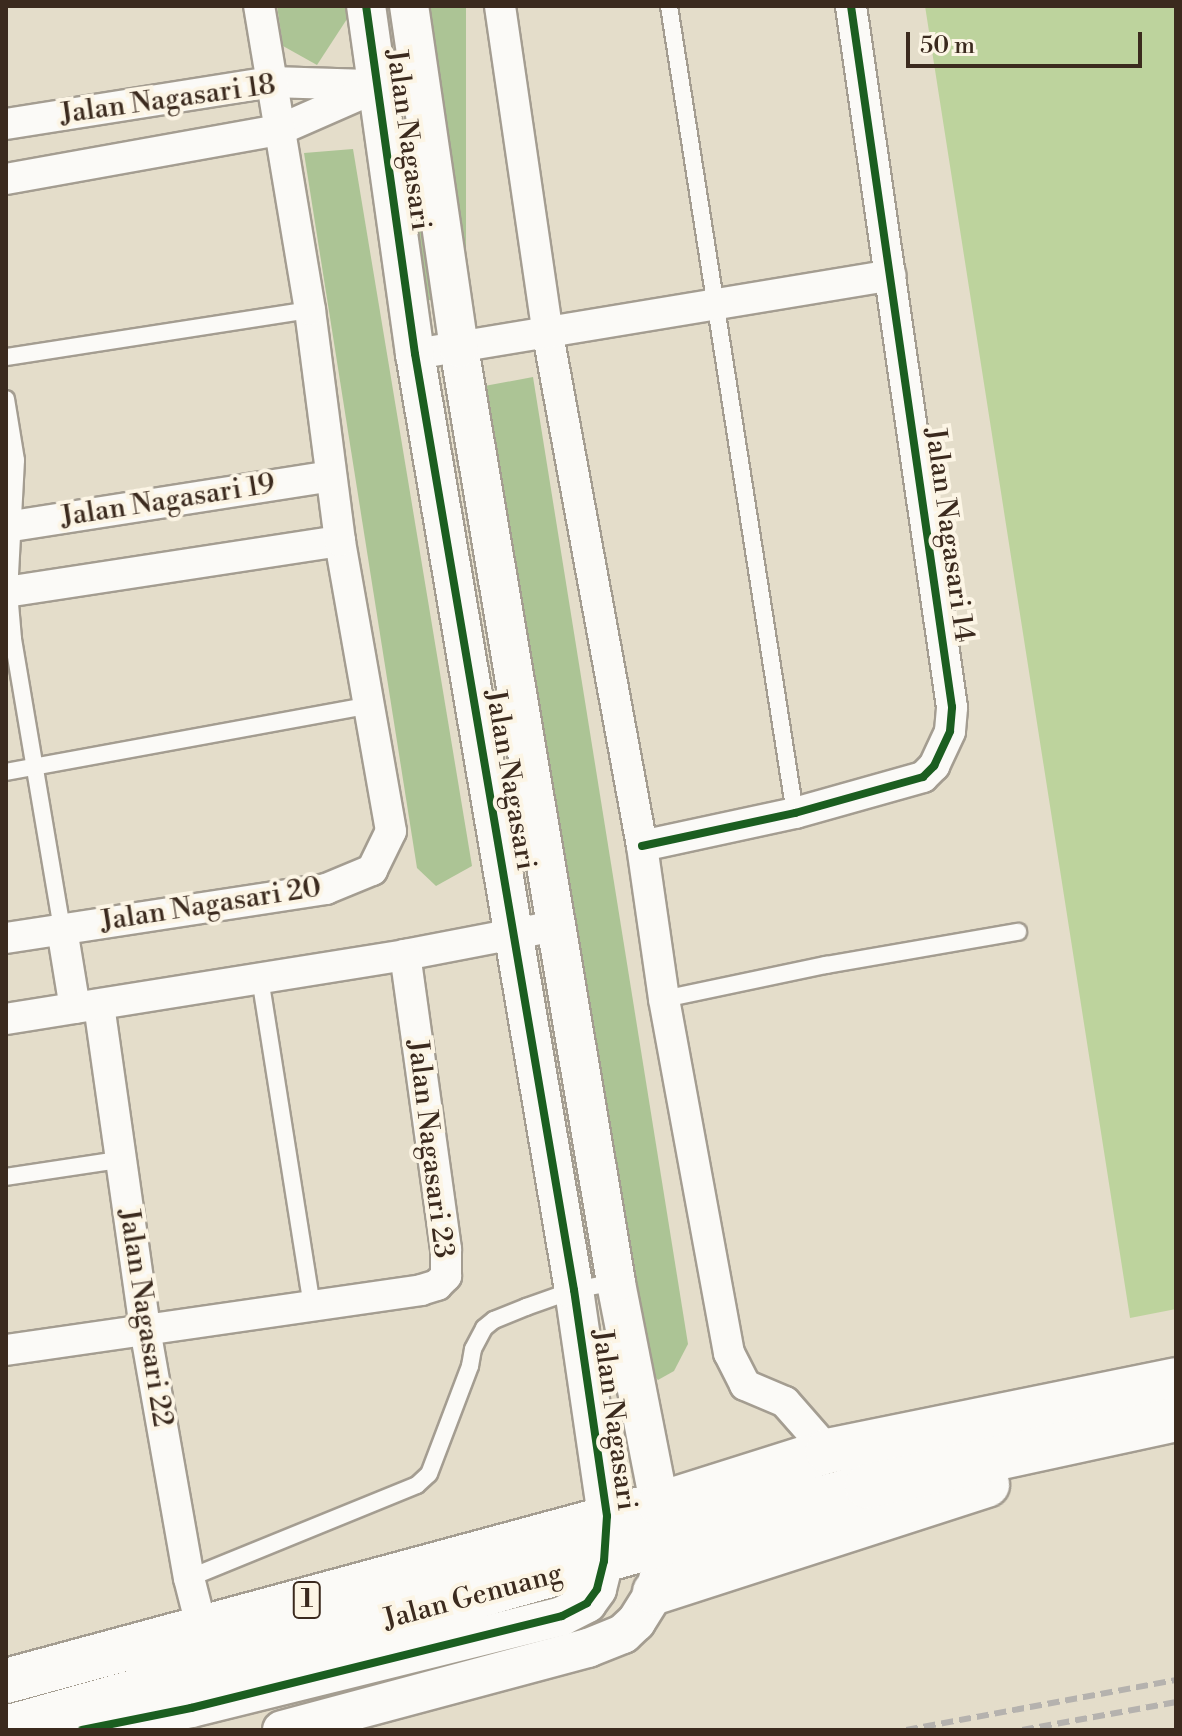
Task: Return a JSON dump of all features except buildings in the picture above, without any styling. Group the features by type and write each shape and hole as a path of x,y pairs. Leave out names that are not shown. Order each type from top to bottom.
{"highway":[{"name":"Jalan Genuang","path":"6,1728 604,1561 664,1523 828,1451 1176,1380"},
{"name":"Jalan Genuang","path":"6,1681 607,1516 664,1523 894,1480 1176,1421"},
{"path":"655,1592 1176,1421"}],"street":[{"path":"259,6 310,310 340,541 371,705"},
{"name":"Jalan Nagasari","path":"82,1730 191,1708 562,1616 587,1603 597,1589 604,1561 607,1516 574,1290 415,354 366,6"},
{"name":"Jalan Nagasari","path":"409,6 459,348 556,926 616,1282 664,1523"},
{"path":"500,6 548,335 642,846 664,999 729,1353 745,1385 785,1402 828,1451"},
{"name":"Jalan Nagasari 14","path":"642,846 795,813 923,777 940,757 950,731 952,707 851,6"},
{"path":"6,179 279,130 379,86 420,78"},
{"name":"Jalan Nagasari 18","path":"6,124 271,82 379,86"},
{"path":"415,354 717,307 890,275"},
{"name":"Jalan Nagasari 19","path":"9,526 331,476"},
{"path":"7,592 340,541"},
{"name":"Jalan Nagasari 20","path":"6,938 326,889 372,870 391,831 371,705"},
{"path":"6,1019 405,955 556,926"},
{"name":"Jalan Nagasari 22","path":"62,929 87,1007 119,1160 189,1578 202,1629"},
{"name":"Jalan Nagasari 23","path":"6,1350 312,1307 437,1285 446,1276 446,1249 405,955"},
{"path":"282,1730 607,1641 636,1622 655,1592 664,1523"}],"lane":[{"path":"669,6 795,813"},
{"path":"6,357 310,310"},
{"path":"6,399 16,460 9,526 7,592 32,767 62,929"},
{"path":"6,772 371,705"},
{"path":"664,999 826,965 1018,932"},
{"path":"260,978 312,1307"},
{"path":"6,1177 119,1160"},
{"path":"189,1578 417,1485 429,1474 470,1366 473,1349 484,1328 494,1320 574,1290 616,1282"}],"green space":[{"path":"277,6 345,6 347,19 317,65 283,46"},
{"path":"418,6 466,6 466,300 418,300"},
{"path":"925,6 1176,6 1176,1309 1130,1318"},
{"path":"353,149 472,866 436,886 417,868 304,153"},
{"path":"533,377 688,1344 674,1371 658,1380 645,1367 479,387"}],"railway":[{"path":"906,1730 1176,1680"},
{"path":"1022,1730 1176,1702"}],"cycle path":[{"path":"82,1730 191,1708 562,1616 587,1603 597,1589 604,1561 607,1516 574,1290 415,354 366,6"},
{"path":"642,846 795,813 923,777 934,766 950,731 952,707 851,6"}]}
